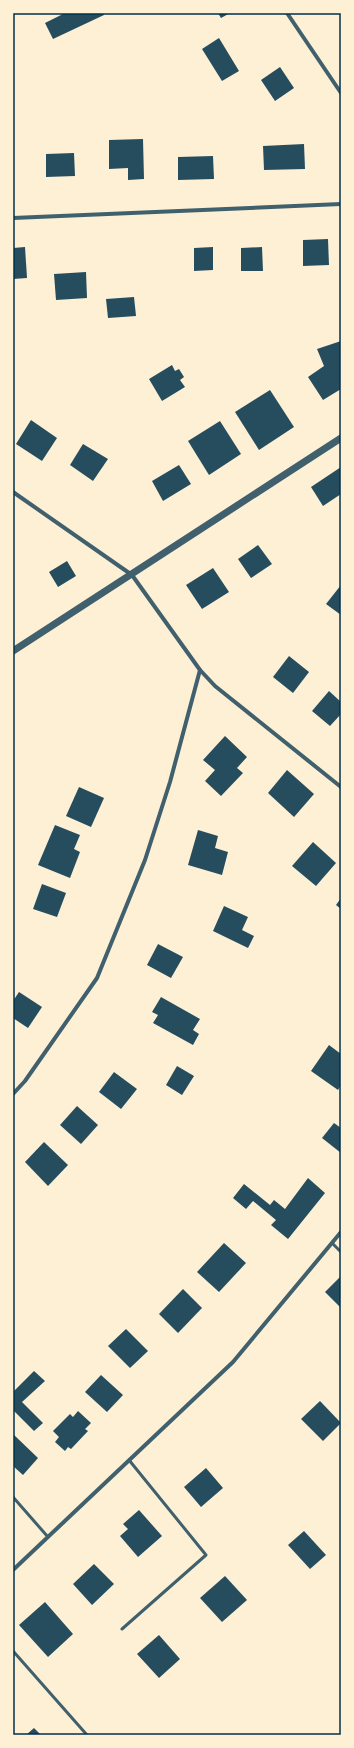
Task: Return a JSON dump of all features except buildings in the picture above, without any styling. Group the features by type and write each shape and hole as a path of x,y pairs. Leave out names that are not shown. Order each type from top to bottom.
{"street":[{"path":"287,13 341,93"},
{"path":"13,218 341,204"},
{"path":"13,651 341,438"},
{"path":"13,492 132,575 200,670 215,686 341,787"},
{"path":"13,1094 24,1082 97,978 145,860 170,782 200,670"},
{"path":"13,1570 233,1362 341,1232"}],"lane":[{"path":"332,1243 341,1252"},
{"path":"122,1629 206,1555 129,1460"},
{"path":"13,1497 48,1537"},
{"path":"13,1651 87,1735"}]}
